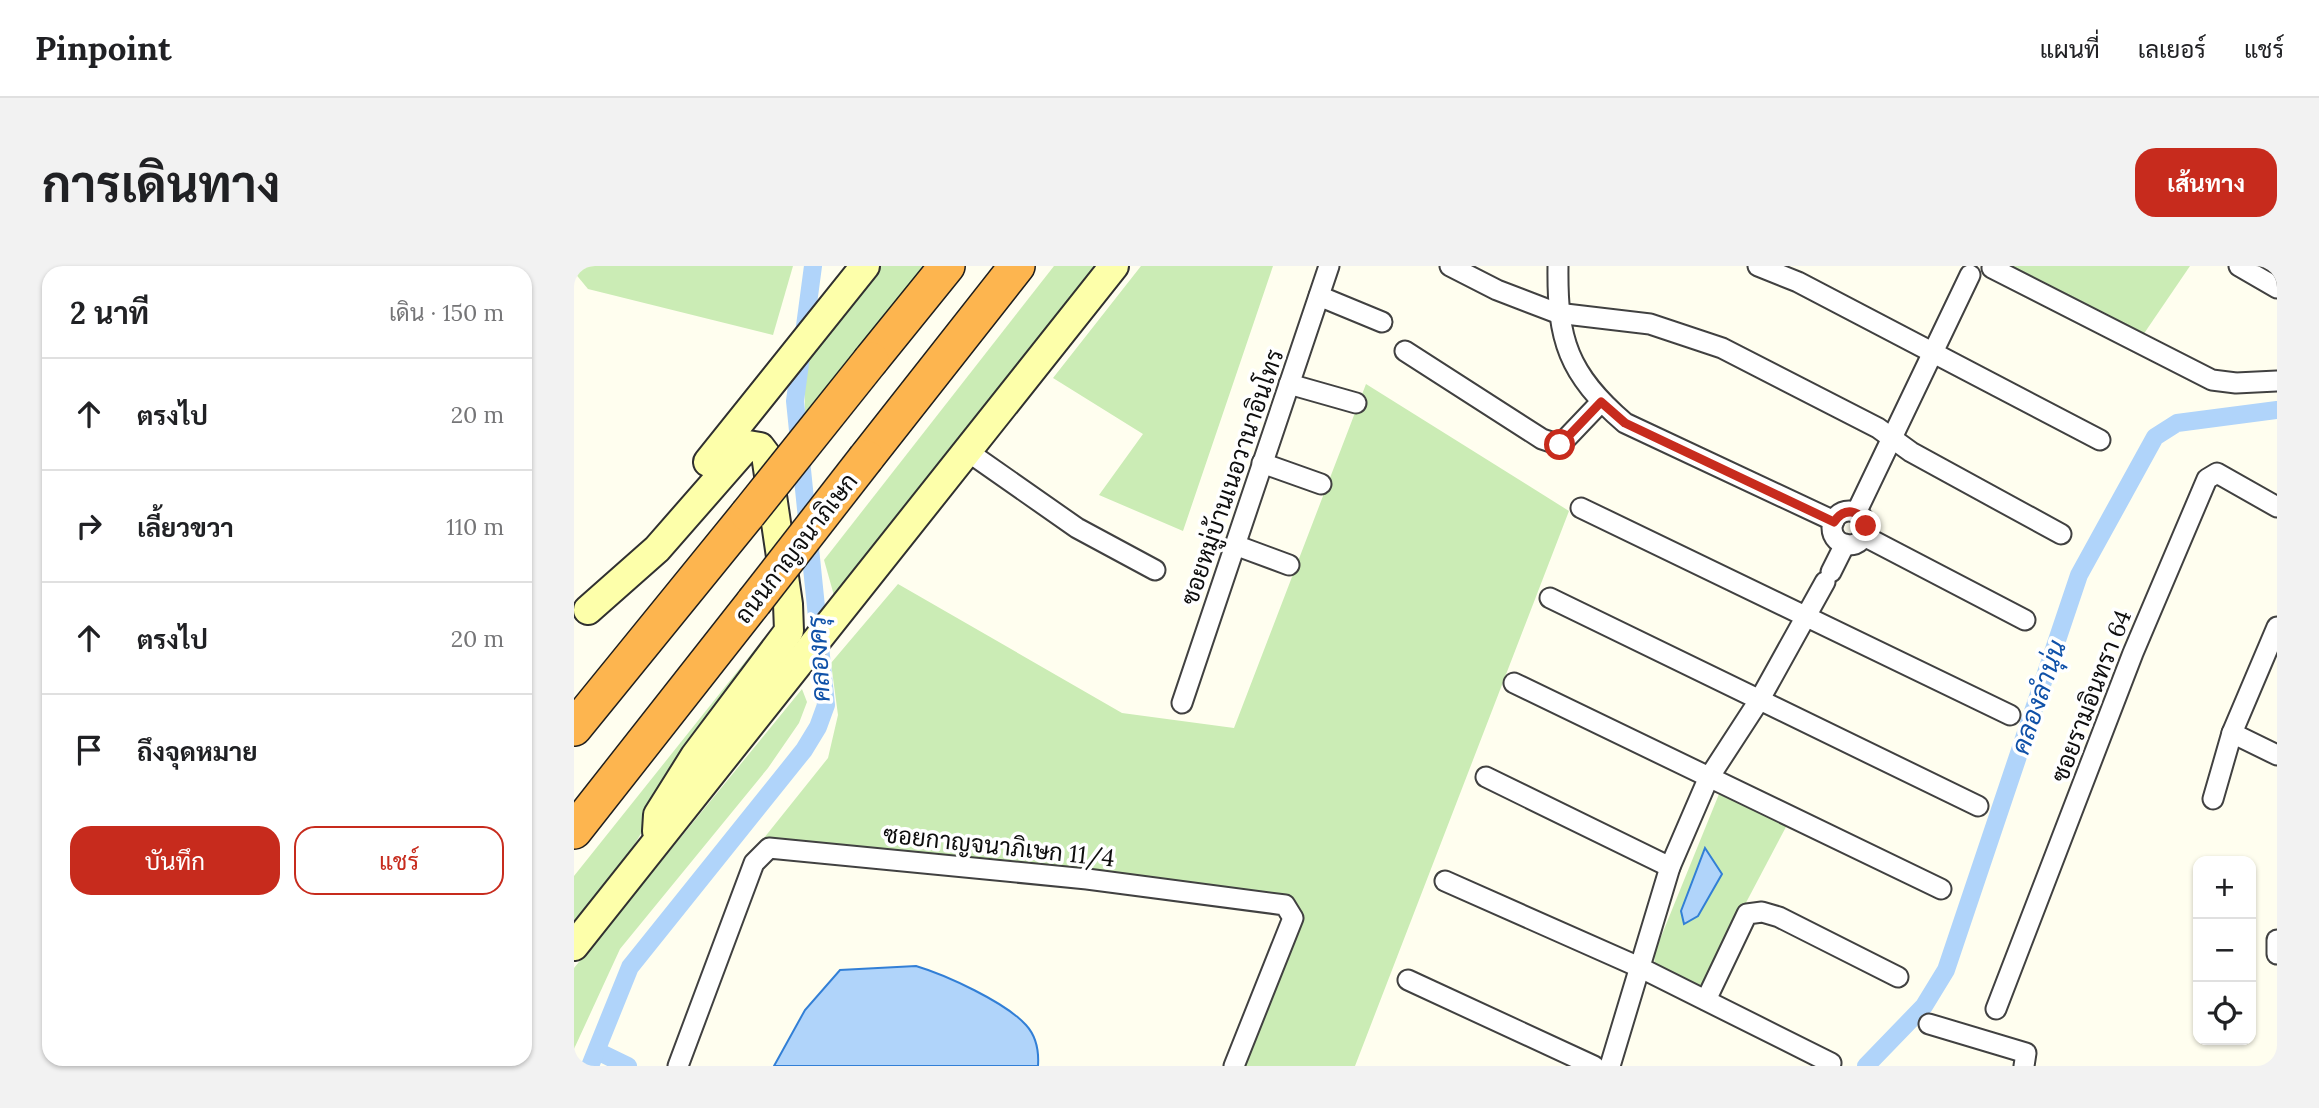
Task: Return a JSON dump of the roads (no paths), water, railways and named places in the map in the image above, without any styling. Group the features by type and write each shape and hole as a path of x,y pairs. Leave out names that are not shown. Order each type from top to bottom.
{"highway":[{"path":"574,727 947,266"},
{"name":"ถนนกาญจนาภิเษก","path":"574,831 1017,266"}],"main road":[{"path":"581,619 865,266"},
{"path":"574,946 1114,266"},
{"path":"581,619 657,548 748,445 760,447 766,455 788,604 789,631 695,756 658,815 657,844"}],"street":[{"name":"ซอยหมู่บ้านเนอวานาอินโทร","path":"1182,703 1329,266"},
{"path":"1450,266 1497,290 1557,313 1650,324 1722,348 2061,534"},
{"path":"1558,266 1557,313 1578,375 1601,402 1625,423 1834,522"},
{"path":"1758,266 1798,282 2099,440"},
{"path":"2239,266 2277,288"},
{"path":"1856,513 1933,352 1966,270 1980,276 1992,267 2212,380 2236,383 2277,381"},
{"path":"1319,296 1382,322"},
{"path":"1405,351 1542,439 1560,445 1601,402"},
{"path":"1289,384 1356,403"},
{"path":"967,451 1077,528 1155,570"},
{"path":"1262,463 1321,484"},
{"name":"ซอยรามอินทรา 64","path":"1996,1009 2133,653 2207,479 2217,473 2277,507"},
{"path":"1581,508 2010,715"},
{"path":"1846,512 1856,513 1866,526 1864,536 1856,543 1845,544 1833,533 1834,522 1846,512"},
{"path":"1864,536 2025,620"},
{"path":"1610,1066 1670,867 1709,779 1760,699 1845,544"},
{"path":"1235,545 1289,565"},
{"path":"1550,598 1978,806"},
{"path":"2213,799 2232,733 2277,629"},
{"path":"1514,683 1941,889"},
{"path":"2232,733 2277,755"},
{"path":"1486,777 1670,867"},
{"name":"ซอยกาญจนาภิเษก 11/4","path":"678,1066 754,863 769,848 1087,879 1276,901 1285,905 1293,918 1234,1066"},
{"path":"1445,881 1640,967 1831,1063"},
{"path":"1706,1000 1747,914 1755,913 1779,917 1898,977"},
{"path":"2277,940 2277,954"},
{"path":"1408,981 1594,1066"},
{"path":"1929,1024 2026,1053 2024,1066"}],"water":[{"path":"1705,848 1722,874 1698,916 1684,924 1681,911"},
{"path":"916,966 974,990 1016,1016 1035,1039 1038,1066 774,1066 805,1010 840,970"}],"waterway":[{"name":"คลองครุ","path":"590,1066 630,967 804,750 818,727 826,705 795,401 813,266"},
{"name":"คลองลำนุ่น","path":"1866,1066 1924,1006 1946,970 2079,575 2155,437 2177,423 2277,410"},
{"path":"597,1051 628,1066"}]}
